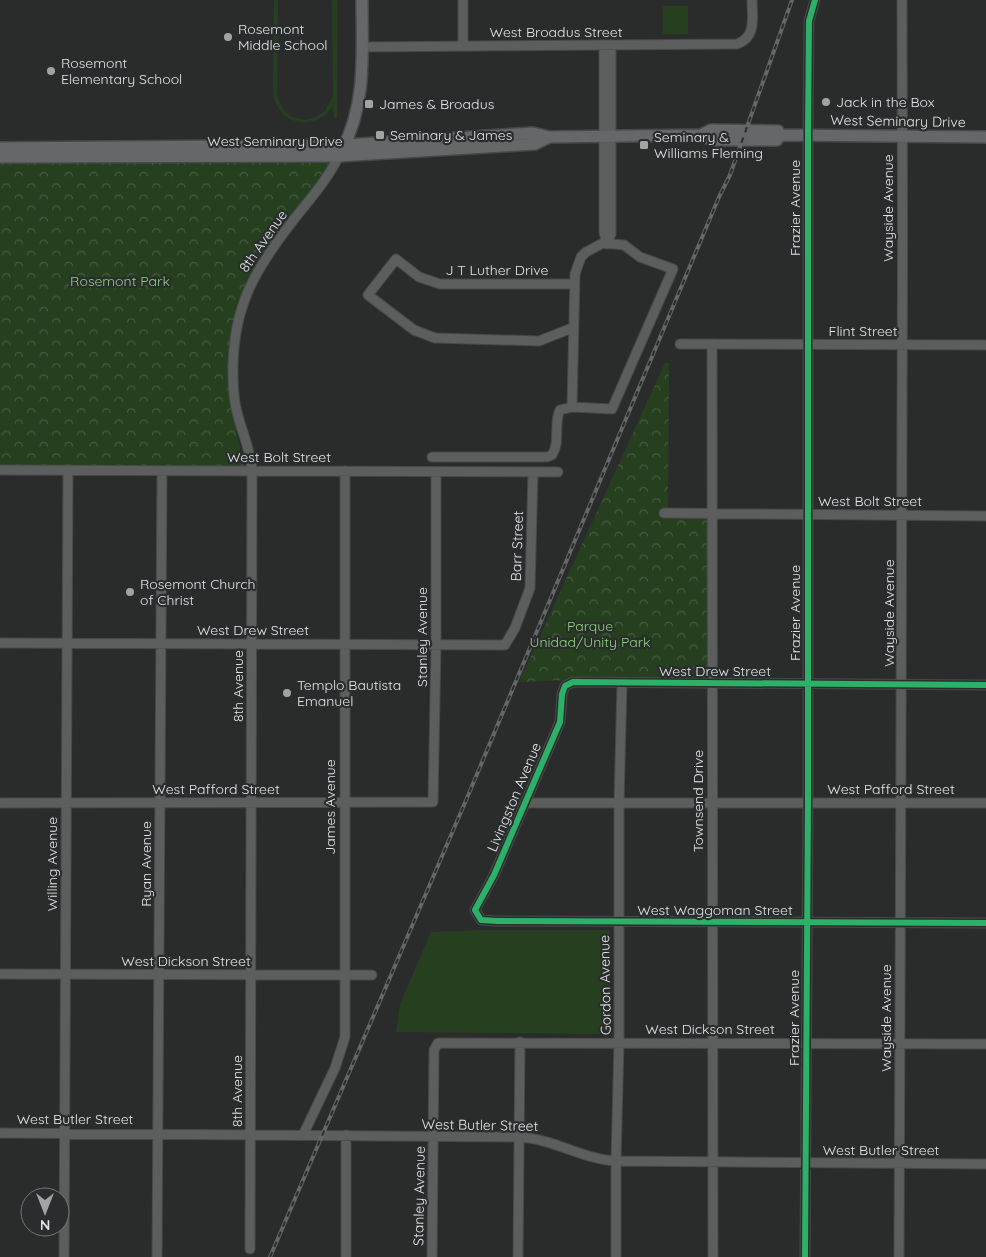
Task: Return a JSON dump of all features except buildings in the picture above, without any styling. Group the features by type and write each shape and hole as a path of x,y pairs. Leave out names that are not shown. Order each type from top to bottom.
{"main road":[{"path":"339,156 358,111 361,92 362,0"},
{"name":"West Seminary Drive","path":"0,157 112,152 247,151 533,134 549,137 701,135 711,130 778,131 780,135 986,137"},
{"name":"West Seminary Drive","path":"247,151 339,156 535,144 549,137"},
{"name":"West Seminary Drive","path":"0,148 112,152"}],"street":[{"path":"462,0 463,46"},
{"name":"West Broadus Street","path":"362,47 737,44 748,38 752,31 752,0"},
{"name":"Frazier Avenue","path":"805,1257 808,804 806,514 808,135 809,21 815,0"},
{"name":"Wayside Avenue","path":"899,1257 903,515 901,345 902,0"},
{"path":"607,244 604,232 608,175 608,45"},
{"name":"8th Avenue","path":"250,1249 252,471 251,455 237,414 233,374 235,338 242,305 249,286 264,259 323,184 339,156"},
{"path":"432,458 547,457 552,455 556,446 558,415 563,408 612,409 673,269 640,256 624,245 607,244 594,247 581,257 575,274 574,284 572,407"},
{"name":"J T Luther Drive","path":"572,328 539,341 435,338 414,330 368,295 396,259 419,277 440,284 574,284"},
{"name":"Flint Street","path":"680,344 986,345"},
{"name":"Townsend Drive","path":"712,344 713,1257"},
{"name":"West Bolt Street","path":"0,470 558,472"},
{"name":"Willing Avenue","path":"64,1257 68,470"},
{"name":"Ryan Avenue","path":"157,1257 162,471"},
{"name":"James Avenue","path":"303,1135 341,1052 344,1038 346,976 345,471"},
{"name":"Stanley Avenue","path":"433,802 436,644 436,472"},
{"name":"Barr Street","path":"506,645 515,628 530,588 533,472"},
{"name":"West Bolt Street","path":"664,513 986,516"},
{"name":"West Drew Street","path":"0,643 506,645"},
{"name":"West Drew Street","path":"566,686 580,681 986,686"},
{"name":"Gordon Avenue","path":"616,1257 619,1042 618,804 622,683"},
{"name":"Livingston Avenue","path":"476,915 475,910 494,875 560,722 562,694 566,686"},
{"name":"West Pafford Street","path":"0,803 433,802"},
{"name":"West Pafford Street","path":"525,803 986,803"},
{"name":"West Waggoman Street","path":"476,915 481,920 497,921 986,923"},
{"name":"West Dickson Street","path":"0,974 372,976"},
{"name":"West Dickson Street","path":"435,1046 444,1042 986,1044"},
{"path":"518,1257 520,1042"},
{"name":"Stanley Avenue","path":"432,1257 435,1046"},
{"name":"West Butler Street","path":"0,1132 158,1132 520,1137 549,1141 586,1157 616,1161 986,1164"},
{"path":"346,1135 346,1257"}],"green space":[{"path":"274,0 278,0 277,96 285,112 292,117 305,120 314,118 325,111 333,96 332,0 337,0 337,118 334,118 333,106 325,115 316,120 307,122 297,121 289,118 276,103 273,91"},
{"path":"663,6 688,6 688,34 663,34"},
{"name":"Rosemont Park","path":"325,160 328,164 327,170 258,260 236,311 230,344 228,373 230,403 244,466 0,465 0,162"},
{"name":"Parque Unidad/Unity Park","path":"665,363 669,363 668,518 709,518 709,679 624,678 519,682"},
{"path":"610,930 610,1034 396,1032 400,1004 431,932"}],"railway":[{"path":"270,1257 467,798 719,197 730,175 792,0"}],"cycle path":[{"path":"805,1257 808,803 808,130 809,21 815,0"},
{"path":"986,685 573,682 565,686 562,694 560,722 494,875 475,910 481,920 497,921 986,923"}],"place":[{"name":"Rosemont Middle School","path":"228,37"},
{"name":"Rosemont Elementary School","path":"51,71"},
{"name":"Jack in the Box","path":"826,102"},
{"name":"James & Broadus","path":"369,104"},
{"name":"Seminary & James","path":"380,135"},
{"name":"Seminary & Williams Fleming","path":"644,145"},
{"name":"Rosemont Church of Christ","path":"130,592"},
{"name":"Templo Bautista Emanuel","path":"287,693"}]}
